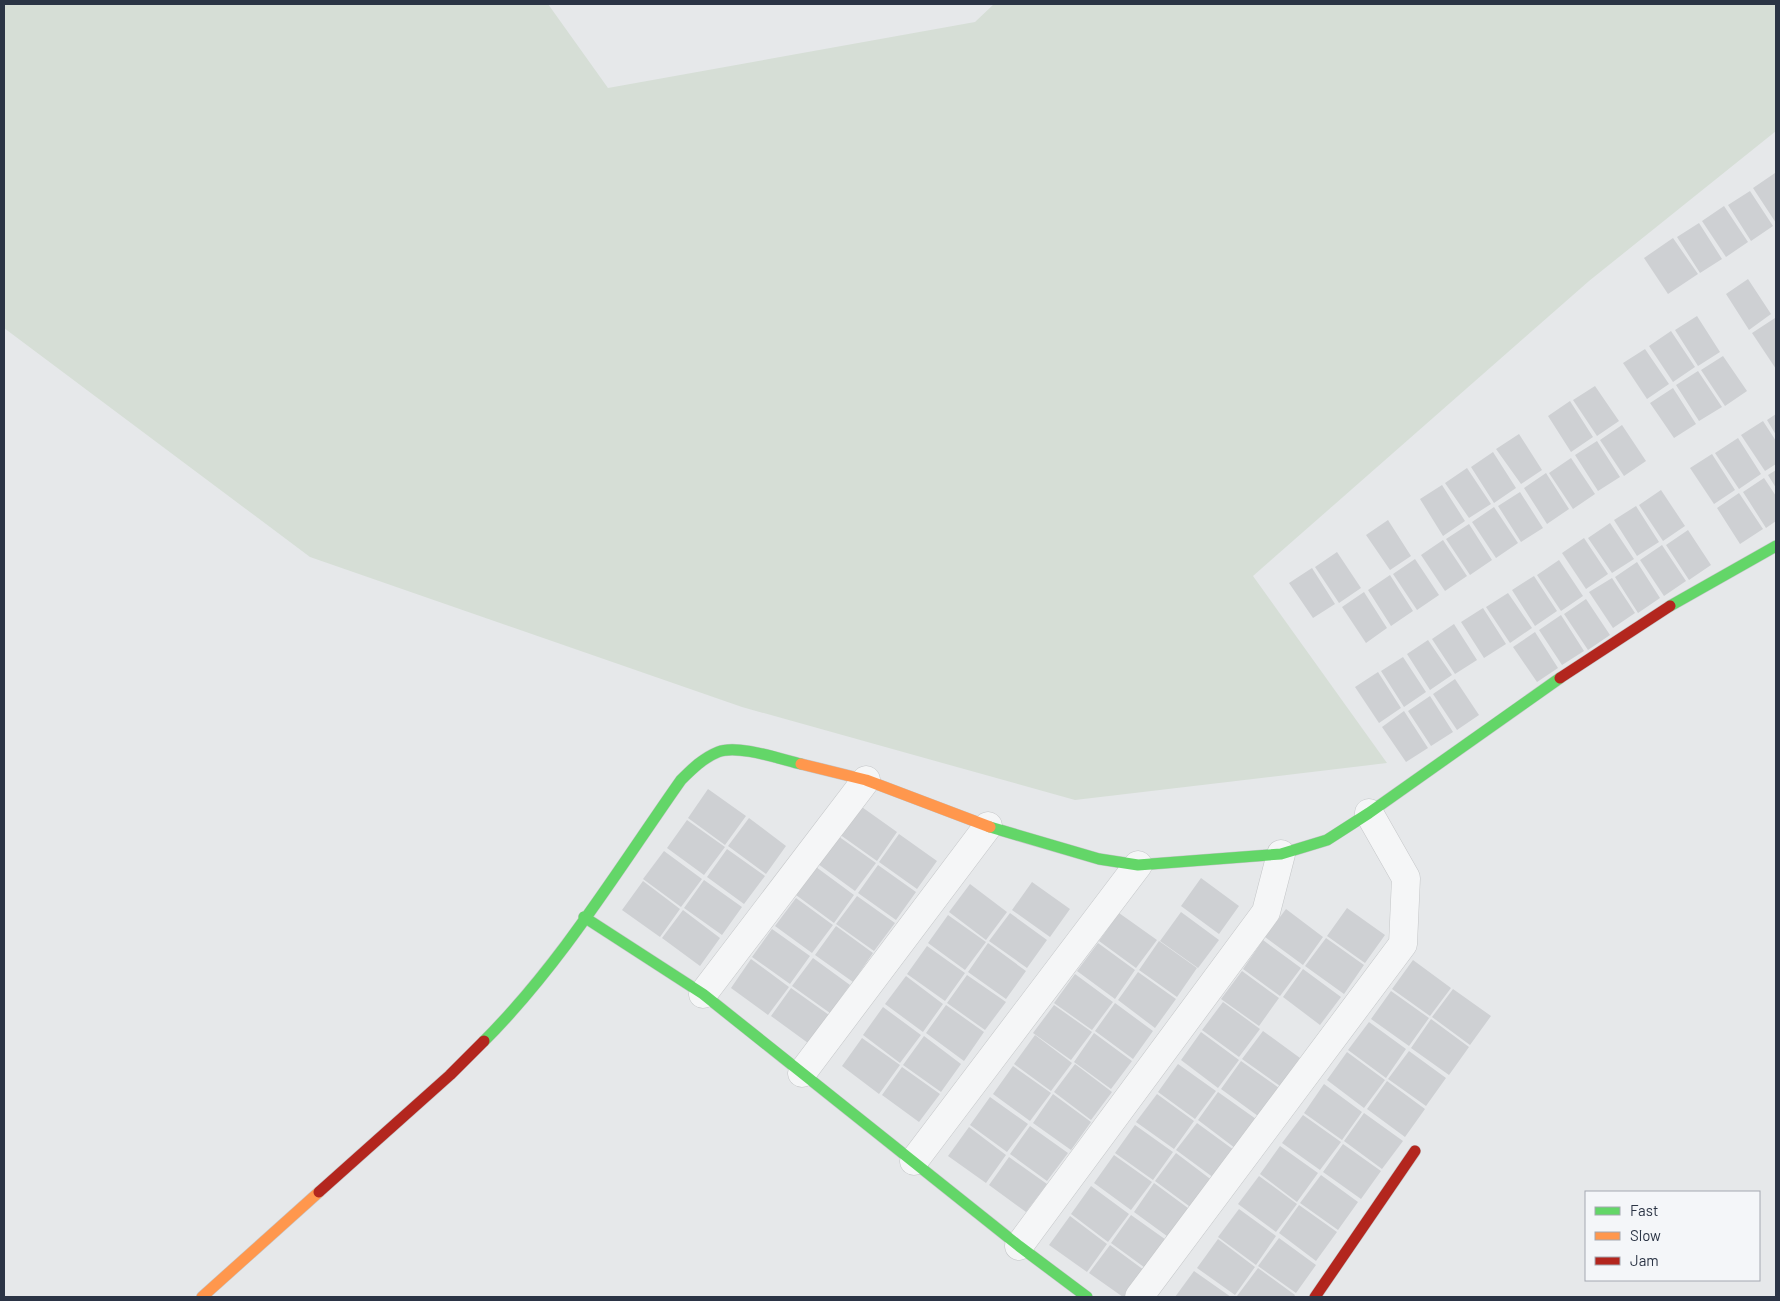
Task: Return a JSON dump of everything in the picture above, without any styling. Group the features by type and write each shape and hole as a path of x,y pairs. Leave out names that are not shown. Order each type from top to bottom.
{"street":[{"path":"202,1297 450,1075 500,1026 564,946 682,780 700,762 719,751 741,750 866,780 988,826 1099,859 1138,865 1281,854 1327,840 1369,813 1545,688 1672,605 1776,546"},
{"path":"702,994 866,780"},
{"path":"1139,1297 1403,944 1406,878 1369,813"},
{"path":"802,1073 988,826"},
{"path":"1019,1246 1266,912 1281,854"},
{"path":"914,1161 1138,865"},
{"path":"584,917 702,994 1019,1246 1087,1297"},
{"path":"1315,1297 1415,1151"}],"shaded area":[{"path":"4,4 548,4 608,88 975,22 994,4 1776,4 1776,131 1589,281 1253,576 1387,763 1075,800 742,707 310,557 4,328"}],"building":[{"path":"1776,174 1776,223 1753,188"},
{"path":"1750,191 1773,226 1751,241 1728,205"},
{"path":"1724,206 1748,242 1726,257 1702,221"},
{"path":"1699,223 1722,259 1700,273 1677,237"},
{"path":"1673,238 1698,274 1668,294 1644,258"},
{"path":"1748,279 1771,314 1749,330 1726,294"},
{"path":"1697,316 1720,352 1698,366 1675,330"},
{"path":"1775,318 1776,321 1776,369 1752,333"},
{"path":"1671,331 1695,367 1673,382 1649,346"},
{"path":"1645,349 1669,384 1647,399 1623,363"},
{"path":"1723,356 1747,391 1725,406 1701,370"},
{"path":"1698,371 1722,407 1699,421 1676,385"},
{"path":"1595,386 1619,421 1597,436 1573,400"},
{"path":"1673,388 1696,424 1674,438 1650,403"},
{"path":"1570,401 1593,437 1571,452 1548,416"},
{"path":"1776,414 1776,435 1767,420"},
{"path":"1763,421 1776,441 1776,464 1765,471 1741,435"},
{"path":"1622,425 1646,461 1624,476 1600,440"},
{"path":"1519,434 1542,470 1521,484 1496,449"},
{"path":"1738,438 1761,474 1739,489 1715,453"},
{"path":"1597,441 1620,477 1598,491 1575,455"},
{"path":"1493,452 1516,488 1494,503 1471,467"},
{"path":"1712,454 1735,490 1714,504 1690,468"},
{"path":"1571,458 1595,494 1573,509 1549,473"},
{"path":"1467,468 1491,504 1469,518 1445,483"},
{"path":"1776,470 1776,488 1768,475"},
{"path":"1546,473 1569,509 1547,524 1524,488"},
{"path":"1764,478 1776,496 1776,521 1766,528 1743,492"},
{"path":"1442,485 1465,521 1443,536 1420,499"},
{"path":"1661,490 1685,526 1663,541 1639,505"},
{"path":"1520,492 1543,528 1521,542 1498,506"},
{"path":"1739,493 1763,529 1740,544 1717,508"},
{"path":"1636,506 1659,542 1637,556 1614,520"},
{"path":"1494,507 1518,543 1496,558 1472,522"},
{"path":"1388,520 1411,556 1390,570 1366,535"},
{"path":"1610,523 1634,559 1612,573 1588,538"},
{"path":"1469,524 1492,560 1470,575 1446,539"},
{"path":"1688,530 1711,565 1689,580 1666,545"},
{"path":"1584,538 1608,574 1586,589 1562,553"},
{"path":"1443,540 1467,576 1445,591 1421,555"},
{"path":"1662,545 1686,581 1664,596 1640,560"},
{"path":"1337,552 1361,588 1339,603 1315,567"},
{"path":"1415,559 1439,595 1417,610 1393,574"},
{"path":"1559,560 1583,596 1561,611 1537,575"},
{"path":"1637,562 1660,598 1638,613 1615,577"},
{"path":"1312,568 1335,604 1313,618 1289,583"},
{"path":"1390,575 1413,611 1391,626 1368,590"},
{"path":"1534,576 1557,611 1535,626 1512,590"},
{"path":"1612,578 1635,613 1613,628 1589,592"},
{"path":"1364,592 1387,628 1366,643 1342,607"},
{"path":"1508,593 1532,628 1510,643 1486,607"},
{"path":"1586,599 1610,635 1588,650 1564,614"},
{"path":"1483,608 1506,644 1484,658 1461,622"},
{"path":"1561,615 1584,651 1562,665 1539,630"},
{"path":"1454,624 1477,660 1455,674 1432,639"},
{"path":"1535,632 1558,668 1537,682 1513,647"},
{"path":"1428,640 1452,675 1430,690 1407,654"},
{"path":"1403,657 1426,692 1404,707 1381,671"},
{"path":"1378,672 1401,708 1379,723 1355,687"},
{"path":"1455,679 1479,715 1457,730 1433,694"},
{"path":"1430,696 1453,732 1431,746 1408,711"},
{"path":"1404,711 1428,748 1406,762 1382,727"},
{"path":"708,789 746,816 725,845 688,818"},
{"path":"859,805 897,832 877,861 839,834"},
{"path":"749,818 786,846 766,874 728,846"},
{"path":"687,820 725,847 704,875 667,848"},
{"path":"899,834 937,861 917,889 879,862"},
{"path":"838,836 876,863 855,891 818,864"},
{"path":"727,849 765,876 744,904 707,877"},
{"path":"664,851 702,879 681,907 643,879"},
{"path":"878,865 916,892 896,920 858,893"},
{"path":"816,867 854,895 834,923 796,895"},
{"path":"1201,878 1239,906 1219,934 1181,906"},
{"path":"704,880 742,907 722,935 684,908"},
{"path":"643,881 680,909 660,937 622,910"},
{"path":"1032,882 1070,909 1050,937 1012,910"},
{"path":"970,884 1007,912 986,940 949,912"},
{"path":"857,896 895,923 874,951 836,924"},
{"path":"796,898 833,925 812,953 775,926"},
{"path":"1347,908 1385,935 1365,963 1327,936"},
{"path":"1286,909 1323,937 1303,965 1265,937"},
{"path":"683,910 720,938 700,966 662,938"},
{"path":"1181,912 1219,940 1198,968 1160,941"},
{"path":"1010,913 1047,940 1027,968 989,941"},
{"path":"1119,913 1157,940 1136,968 1099,941"},
{"path":"948,915 986,942 965,970 928,943"},
{"path":"836,926 873,953 853,982 815,955"},
{"path":"772,929 810,956 790,984 752,957"},
{"path":"1326,938 1364,965 1344,994 1305,966"},
{"path":"1263,940 1301,968 1280,996 1243,969"},
{"path":"1159,941 1197,968 1177,997 1139,970"},
{"path":"988,943 1026,971 1006,999 968,972"},
{"path":"1098,943 1135,970 1115,999 1077,971"},
{"path":"927,946 965,973 945,1001 907,974"},
{"path":"813,958 850,985 830,1013 792,986"},
{"path":"751,959 789,987 768,1015 731,988"},
{"path":"1413,960 1451,988 1430,1016 1392,989"},
{"path":"1303,969 1341,997 1320,1025 1283,997"},
{"path":"1242,971 1279,998 1259,1026 1221,999"},
{"path":"1138,972 1176,999 1155,1028 1118,1000"},
{"path":"1075,974 1113,1002 1092,1030 1054,1003"},
{"path":"967,975 1006,1002 985,1030 947,1003"},
{"path":"906,976 943,1004 923,1032 885,1004"},
{"path":"791,988 829,1015 808,1043 771,1016"},
{"path":"1453,989 1491,1016 1470,1045 1432,1017"},
{"path":"1391,991 1429,1018 1409,1046 1371,1019"},
{"path":"1223,1002 1260,1029 1239,1057 1202,1030"},
{"path":"1115,1003 1153,1031 1133,1059 1095,1031"},
{"path":"946,1005 984,1032 964,1061 926,1033"},
{"path":"1054,1005 1092,1032 1071,1060 1033,1033"},
{"path":"883,1007 921,1035 900,1063 863,1035"},
{"path":"1431,1019 1469,1047 1449,1075 1411,1048"},
{"path":"1369,1022 1406,1049 1386,1078 1348,1050"},
{"path":"1263,1031 1300,1058 1280,1086 1242,1059"},
{"path":"1201,1032 1239,1060 1218,1088 1181,1060"},
{"path":"1094,1033 1132,1061 1111,1089 1074,1062"},
{"path":"1035,1035 1072,1063 1051,1091 1014,1064"},
{"path":"924,1036 961,1064 941,1092 903,1065"},
{"path":"862,1038 900,1065 879,1094 842,1066"},
{"path":"1409,1051 1446,1078 1426,1106 1388,1079"},
{"path":"1347,1052 1385,1080 1364,1108 1327,1080"},
{"path":"1241,1061 1279,1088 1258,1116 1221,1089"},
{"path":"1075,1064 1112,1092 1091,1120 1054,1092"},
{"path":"1178,1064 1216,1091 1195,1119 1158,1092"},
{"path":"1013,1066 1051,1093 1030,1121 993,1094"},
{"path":"902,1067 940,1094 919,1122 882,1095"},
{"path":"1387,1081 1425,1109 1405,1137 1367,1109"},
{"path":"1324,1084 1362,1112 1342,1140 1304,1113"},
{"path":"1218,1092 1256,1119 1235,1148 1198,1120"},
{"path":"1053,1094 1091,1122 1071,1150 1033,1123"},
{"path":"1157,1094 1194,1121 1174,1149 1136,1122"},
{"path":"990,1097 1028,1124 1007,1152 970,1125"},
{"path":"1364,1113 1403,1141 1382,1169 1344,1141"},
{"path":"1303,1115 1341,1142 1320,1170 1282,1143"},
{"path":"1197,1123 1234,1150 1214,1178 1176,1150"},
{"path":"1135,1125 1173,1152 1153,1180 1115,1153"},
{"path":"1030,1126 1068,1153 1047,1181 1010,1154"},
{"path":"969,1127 1006,1155 986,1183 948,1156"},
{"path":"1343,1144 1381,1171 1361,1199 1323,1172"},
{"path":"1280,1146 1318,1173 1297,1202 1260,1174"},
{"path":"1176,1153 1213,1181 1193,1209 1155,1181"},
{"path":"1114,1155 1152,1182 1131,1210 1094,1183"},
{"path":"1009,1157 1047,1184 1026,1212 989,1185"},
{"path":"1321,1175 1358,1202 1338,1230 1300,1203"},
{"path":"1259,1176 1297,1204 1276,1232 1238,1204"},
{"path":"1154,1183 1192,1211 1171,1239 1134,1212"},
{"path":"1091,1186 1129,1214 1108,1242 1071,1214"},
{"path":"1299,1205 1337,1232 1316,1261 1279,1233"},
{"path":"1239,1209 1276,1236 1256,1265 1218,1237"},
{"path":"1131,1215 1169,1242 1148,1270 1111,1243"},
{"path":"1070,1216 1107,1244 1087,1272 1049,1245"},
{"path":"1279,1238 1316,1265 1296,1293 1258,1266"},
{"path":"1218,1239 1255,1267 1235,1295 1197,1268"},
{"path":"1110,1245 1148,1273 1130,1297 1123,1297 1089,1273"},
{"path":"1258,1268 1295,1295 1294,1297 1237,1296"},
{"path":"1194,1271 1231,1297 1175,1297"}],"traffic: fast":[{"path":"1670,606 1776,546"},
{"path":"990,827 1099,859 1138,865 1281,854 1327,840 1369,813 1560,678"},
{"path":"484,1041 539,980 564,948 681,780 694,768 713,754 726,750 759,753 801,764"},
{"path":"584,917 703,994 1019,1246 1087,1297"}],"traffic: slow":[{"path":"801,764 866,780 990,827"},
{"path":"202,1297 319,1192"}],"traffic: jam":[{"path":"1560,678 1670,606"},
{"path":"319,1192 450,1075 484,1041"},
{"path":"1315,1297 1415,1151"}]}
